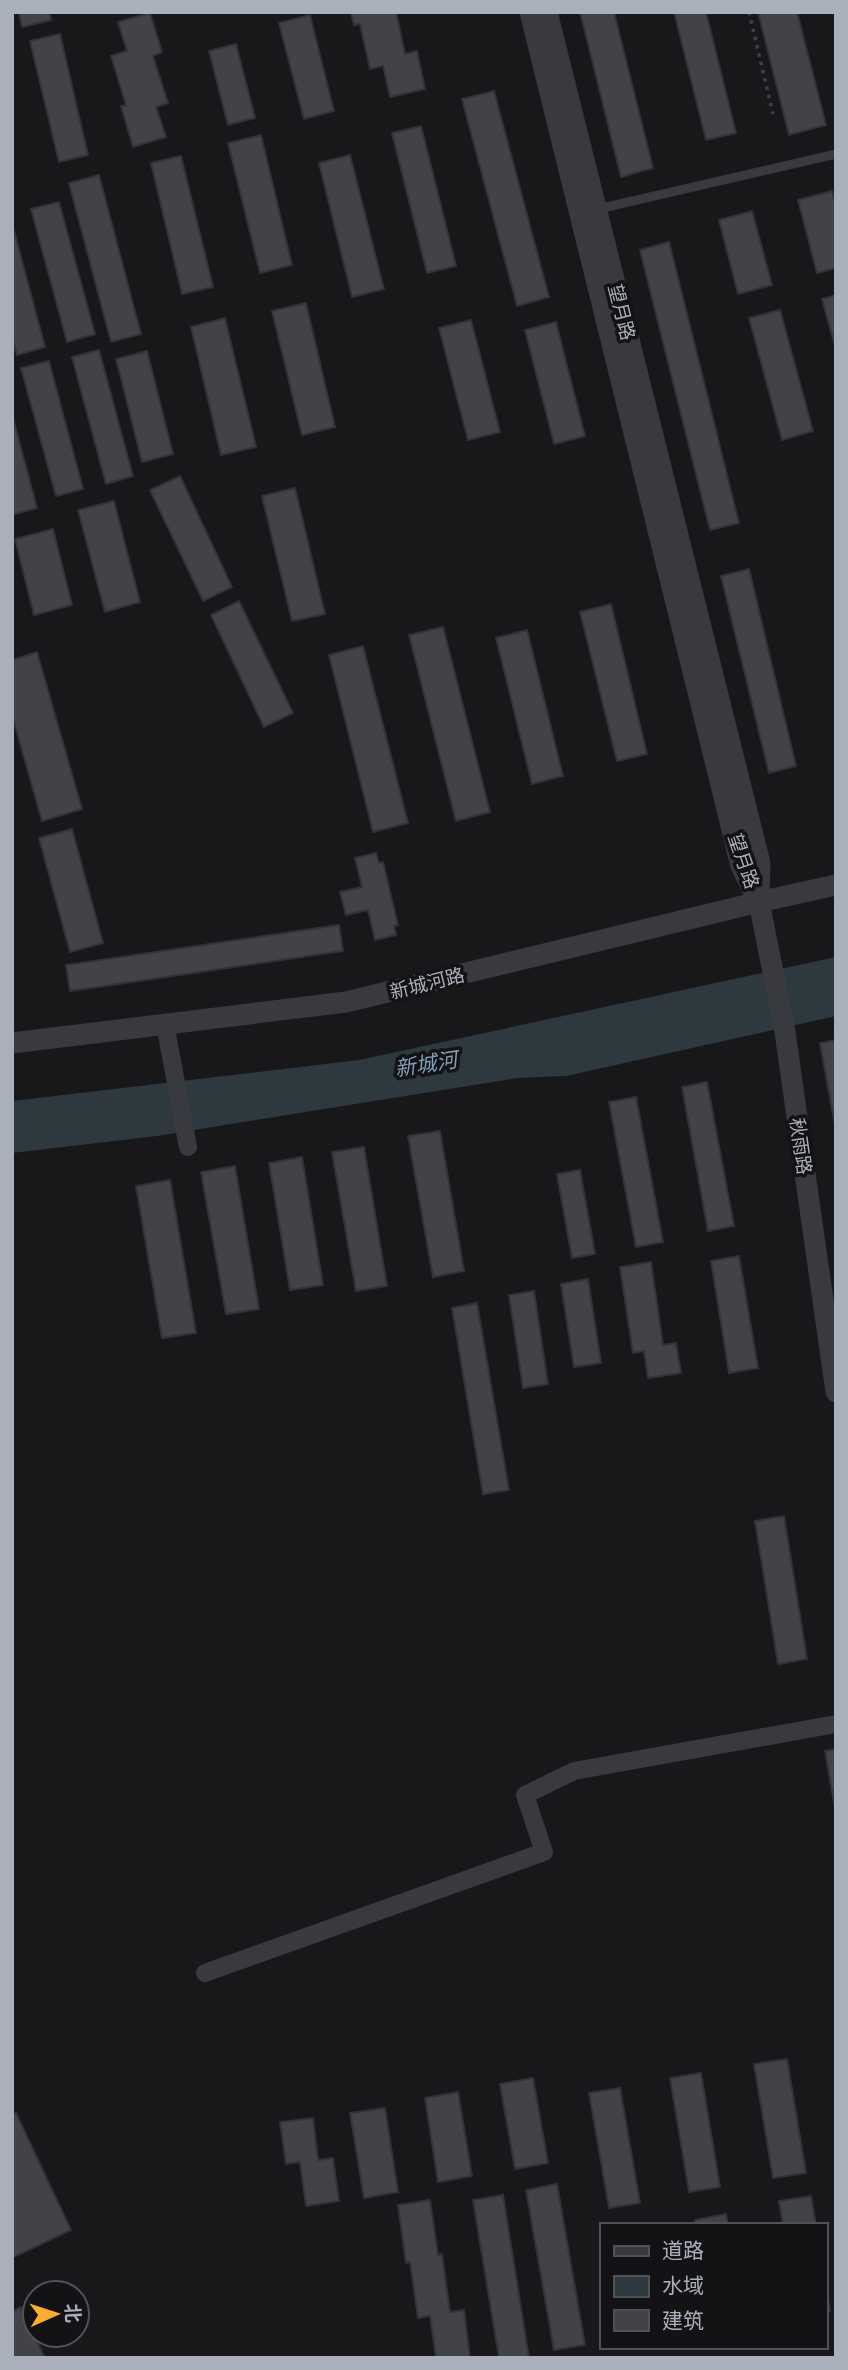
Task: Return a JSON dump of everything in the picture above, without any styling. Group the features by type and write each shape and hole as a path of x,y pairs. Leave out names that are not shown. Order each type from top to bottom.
{"street":[{"name":"望月路","path":"530,12 741,866 759,902"},
{"name":"望月路","path":"547,12 760,863 759,902"},
{"name":"新城河路","path":"12,1043 346,1002 836,885"},
{"name":"秋雨路","path":"759,902 785,1032 832,1347 836,1392"},
{"path":"165,1024 188,1147"},
{"path":"205,1973 544,1852 525,1795 575,1771 836,1724"}],"lane":[{"path":"596,210 836,154"}],"path":[{"path":"749,12 774,114"}],"water":[{"name":"新城河","path":"836,957 836,1016 566,1076 517,1078 157,1136 12,1153 12,1101 359,1060"}],"building":[{"path":"19,12 49,12 51,20 22,27"},
{"path":"351,12 396,12 405,54 417,51 425,89 390,97 383,66 370,69 360,24 354,25"},
{"path":"580,12 614,12 653,168 621,177"},
{"path":"674,12 706,12 736,133 706,140"},
{"path":"758,12 797,12 826,125 789,135"},
{"path":"150,13 162,52 153,56 168,103 156,107 166,137 133,147 121,106 126,105 111,56 127,51 118,22"},
{"path":"310,15 334,111 304,119 279,23"},
{"path":"60,34 88,155 59,162 30,41"},
{"path":"236,44 255,118 228,125 209,51"},
{"path":"494,91 549,297 517,306 462,99"},
{"path":"421,126 456,266 427,273 392,133"},
{"path":"261,135 292,265 260,273 228,143"},
{"path":"350,155 384,289 352,297 319,163"},
{"path":"181,156 213,287 182,294 151,163"},
{"path":"99,175 141,334 111,342 69,183"},
{"path":"832,191 836,207 836,268 817,273 798,200"},
{"path":"59,202 95,334 67,342 31,209"},
{"path":"752,211 772,285 738,294 719,220"},
{"path":"12,223 45,347 17,355 12,337"},
{"path":"669,242 739,523 710,530 640,250"},
{"path":"836,295 836,350 822,299"},
{"path":"306,303 335,427 302,435 272,311"},
{"path":"780,310 813,431 782,440 749,318"},
{"path":"225,318 256,447 221,455 191,327"},
{"path":"471,320 500,432 468,440 439,328"},
{"path":"556,322 585,436 554,444 525,330"},
{"path":"99,350 133,476 106,484 72,357"},
{"path":"147,351 173,454 142,462 116,359"},
{"path":"49,361 83,489 56,496 21,368"},
{"path":"12,414 37,508 12,515"},
{"path":"180,476 232,587 203,601 150,490"},
{"path":"295,488 325,614 292,621 262,496"},
{"path":"114,501 140,602 105,612 78,510"},
{"path":"53,529 72,605 34,615 15,539"},
{"path":"749,569 796,766 769,773 721,576"},
{"path":"239,601 293,713 264,727 211,615"},
{"path":"611,604 647,754 617,761 580,612"},
{"path":"443,627 490,812 456,821 409,635"},
{"path":"527,630 563,776 532,784 496,638"},
{"path":"363,646 408,823 373,832 329,655"},
{"path":"37,652 82,809 42,821 12,715 12,660"},
{"path":"72,829 103,943 70,952 39,838"},
{"path":"376,853 379,863 383,862 398,925 394,926 396,935 375,940 368,910 346,915 340,892 362,887 355,858"},
{"path":"339,925 343,951 70,991 66,965"},
{"path":"836,1040 836,1131 820,1043"},
{"path":"707,1082 734,1226 708,1231 682,1087"},
{"path":"636,1097 663,1242 636,1247 609,1102"},
{"path":"440,1131 464,1271 433,1277 408,1136"},
{"path":"364,1147 387,1286 356,1291 332,1152"},
{"path":"302,1157 323,1285 290,1290 269,1163"},
{"path":"235,1166 259,1309 226,1314 201,1172"},
{"path":"580,1170 595,1254 572,1258 557,1174"},
{"path":"170,1180 196,1333 162,1338 136,1186"},
{"path":"739,1256 758,1368 729,1373 711,1261"},
{"path":"651,1262 663,1345 676,1343 681,1373 648,1378 644,1351 633,1353 620,1267"},
{"path":"588,1279 601,1363 574,1367 561,1284"},
{"path":"534,1291 548,1384 523,1388 509,1295"},
{"path":"477,1303 509,1490 483,1494 452,1308"},
{"path":"784,1516 807,1659 778,1664 755,1521"},
{"path":"836,1749 836,1814 825,1751"},
{"path":"787,2059 806,2173 773,2178 754,2064"},
{"path":"701,2073 720,2187 689,2192 670,2078"},
{"path":"533,2078 548,2163 515,2169 500,2084"},
{"path":"620,2088 640,2203 609,2208 589,2093"},
{"path":"458,2092 472,2176 438,2182 425,2098"},
{"path":"385,2108 398,2192 364,2198 350,2113"},
{"path":"16,2113 71,2230 12,2258 12,2114"},
{"path":"313,2118 318,2160 333,2158 339,2201 306,2206 300,2162 286,2164 280,2122"},
{"path":"557,2184 585,2345 554,2350 526,2190"},
{"path":"503,2195 529,2358 499,2358 473,2200"},
{"path":"811,2196 816,2223 783,2223 779,2201"},
{"path":"430,2200 438,2255 442,2254 450,2312 464,2310 470,2358 436,2358 430,2316 418,2318 410,2262 406,2263 398,2205"},
{"path":"726,2214 728,2223 695,2223 695,2220"},
{"path":"21,2307 21,2349 41,2349 45,2358 12,2358 12,2312"}]}
